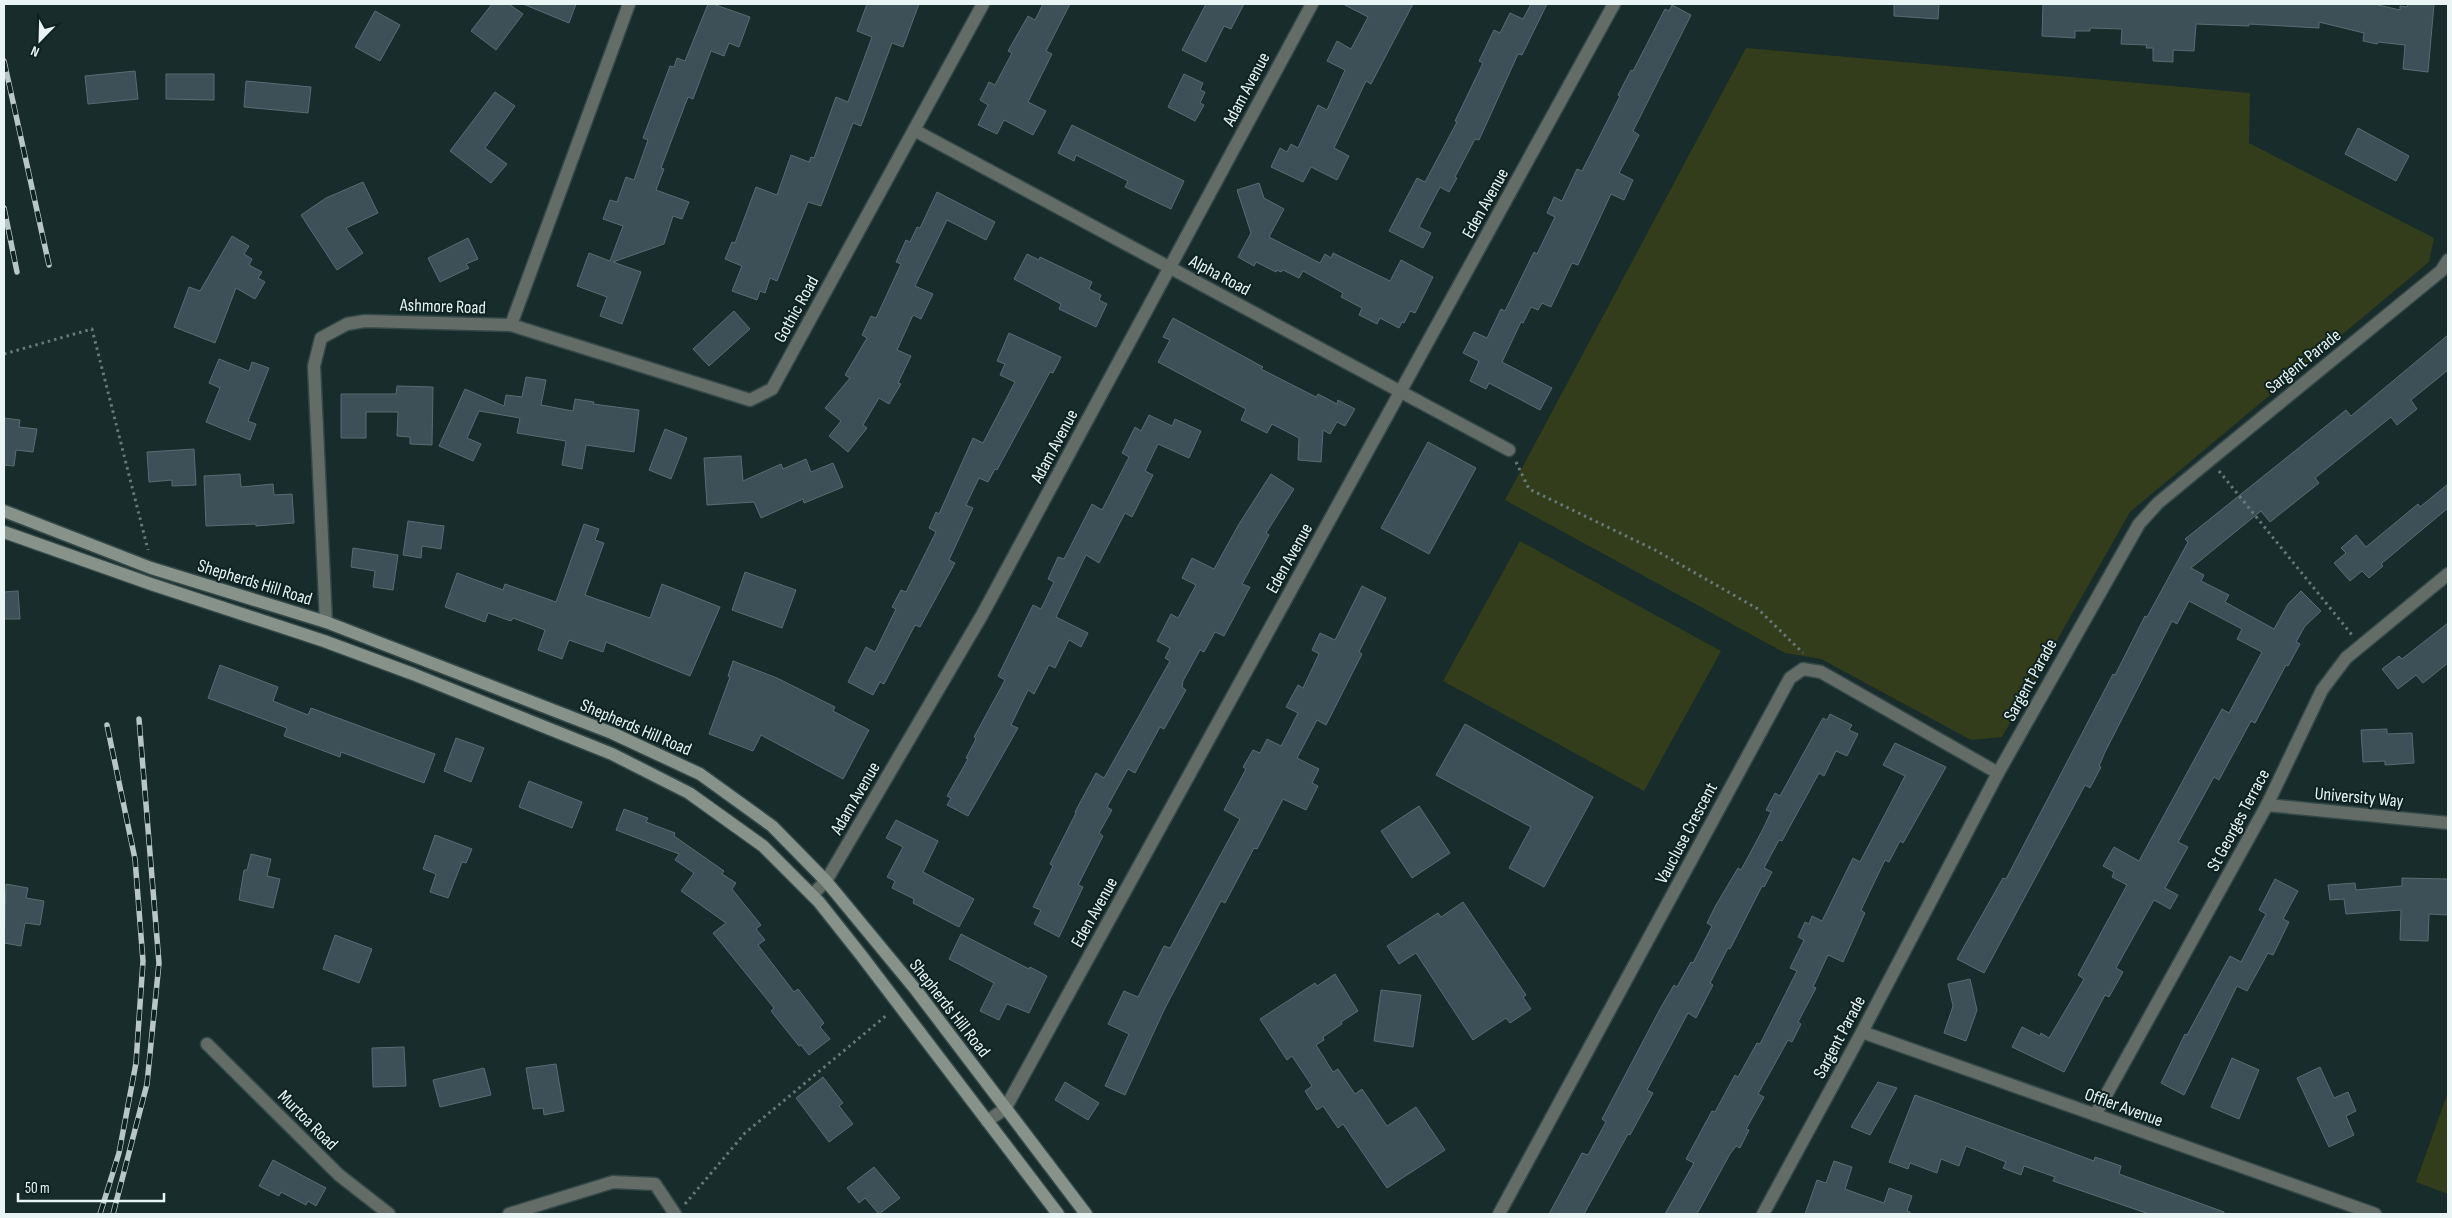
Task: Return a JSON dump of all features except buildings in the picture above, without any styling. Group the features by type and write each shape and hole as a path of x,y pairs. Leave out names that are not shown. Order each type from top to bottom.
{"main road":[{"name":"Shepherds Hill Road","path":"4,511 151,568 326,622 612,733 700,774 772,826 826,881 916,990 1086,1214"},
{"name":"Shepherds Hill Road","path":"4,532 151,584 324,641 612,754 689,793 763,846 812,895 861,955 1058,1214"}],"street":[{"path":"511,325 629,4"},
{"name":"Gothic Road","path":"511,325 750,400 772,389 983,4"},
{"name":"Adam Avenue","path":"812,895 826,881 982,615 1312,4"},
{"name":"Eden Avenue","path":"987,1122 1005,1109 1614,4"},
{"name":"Alpha Road","path":"914,130 1509,450"},
{"name":"Sargent Parade","path":"1763,1214 1862,1032 1998,773 2139,524 2158,504 2210,460 2441,271 2448,260"},
{"name":"Ashmore Road","path":"326,622 314,366 321,338 347,324 364,321 511,325"},
{"name":"St Georges Terrace","path":"2095,1115 2267,805 2322,690 2346,658 2360,645 2448,574"},
{"name":"Vaucluse Crescent","path":"1499,1214 1790,678 1803,670 1821,672"},
{"path":"1821,672 1998,773"},
{"name":"University Way","path":"2267,805 2448,822"},
{"name":"Offler Avenue","path":"1862,1032 2375,1214"},
{"name":"Murtoa Road","path":"207,1044 339,1175 389,1214"},
{"path":"509,1214 612,1182 655,1184 679,1211"}],"path":[{"path":"4,354 92,329 147,540 151,568"},
{"path":"1509,450 1529,489 1655,550 1758,609 1821,672"},
{"path":"2210,460 2360,645"},
{"path":"679,1211 745,1133 898,1005"}],"green space":[{"path":"1746,48 2250,93 2249,143 2434,238 2429,262 2130,512 2002,737 1971,740 1821,659 1785,653 1505,500"},
{"path":"1520,541 1721,651 1644,791 1443,681"},
{"path":"2448,1092 2448,1194 2416,1182"}],"railway":[{"path":"4,61 49,265"},
{"path":"4,208 17,272"},
{"path":"113,1214 147,1084 159,963 139,719"},
{"path":"100,1214 119,1153 136,1063 143,961 135,859 107,725"}]}
